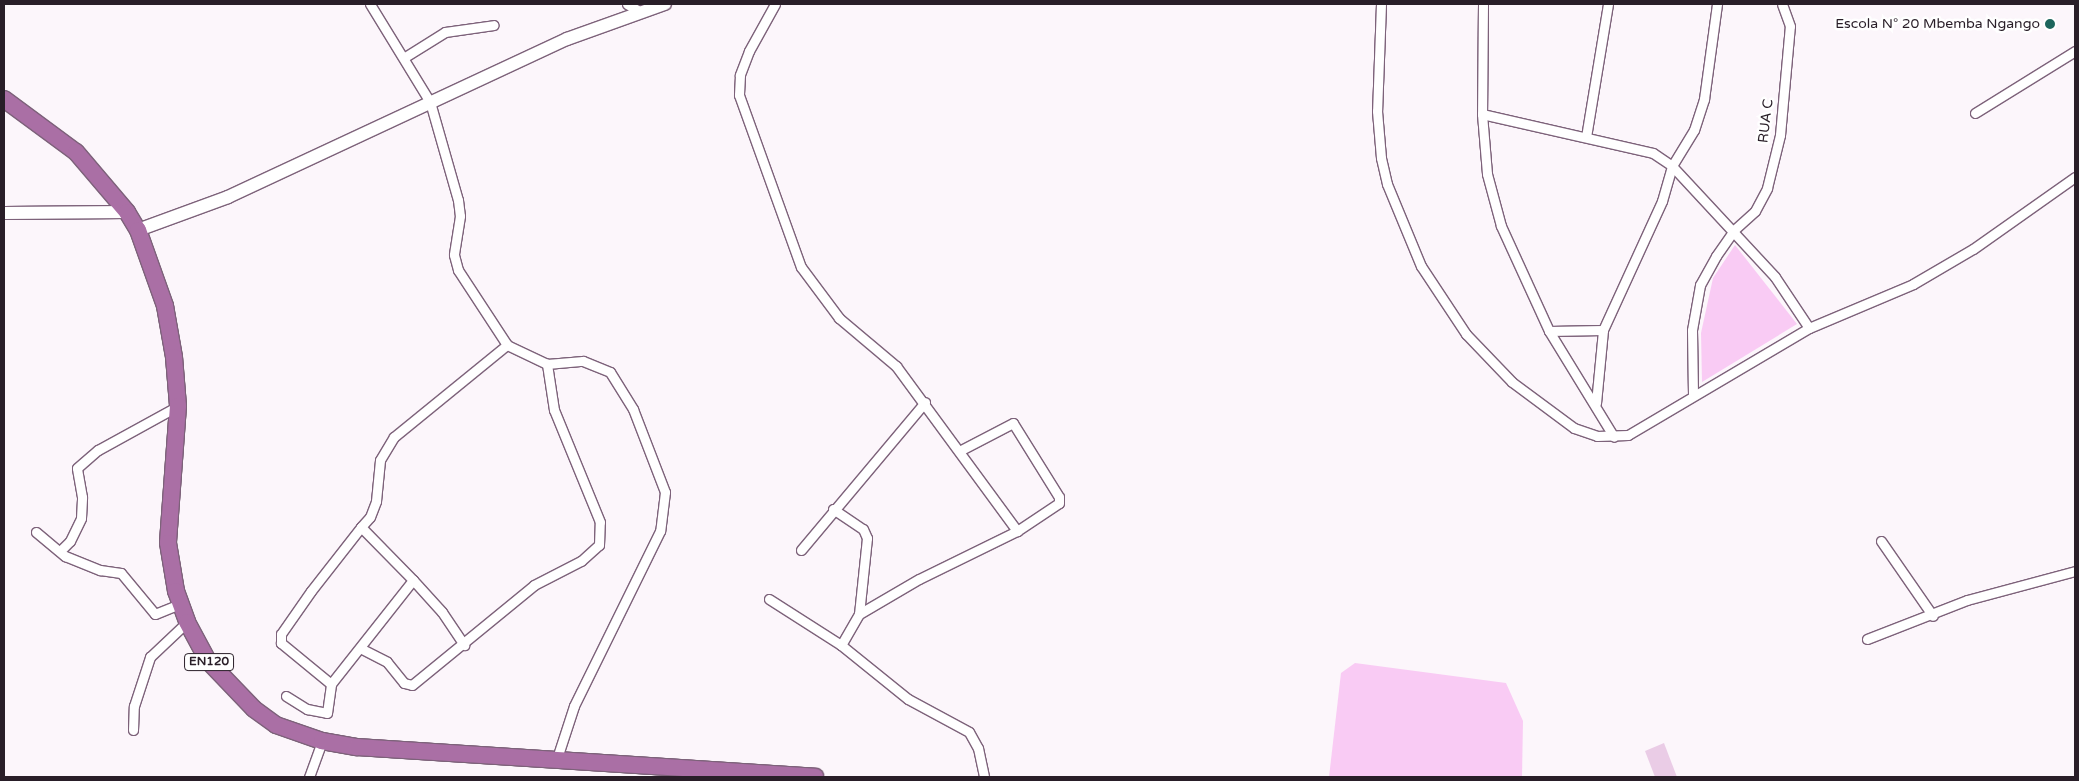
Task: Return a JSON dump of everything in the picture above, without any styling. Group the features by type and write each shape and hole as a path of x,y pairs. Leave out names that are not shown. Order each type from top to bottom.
{"highway":[{"name":"EN120","path":"4,98 76,152 128,212 138,230 171,330 178,406 168,543 180,604 186,622 218,674 254,709 276,725 322,741 396,750 557,758 732,774 815,777"}],"street":[{"path":"370,4 405,57 430,102 458,200 460,216 455,263 507,345 547,364 583,361 610,372 632,409 665,492 660,530 574,706 557,758"},
{"path":"627,4 639,10"},
{"path":"138,230 210,205 513,62 639,10 665,4"},
{"path":"775,4 746,59 739,95 766,163 790,240 801,267 839,318 896,366 961,450 1018,531"},
{"path":"1381,4 1377,111 1380,158 1387,184 1421,266 1466,334 1512,382 1574,428 1597,436 1628,435 1693,394 1809,328 1913,284 1974,249 2075,177"},
{"path":"1483,4 1482,114 1487,174 1501,226 1549,331 1596,403 1614,436"},
{"path":"1586,137 1608,4"},
{"path":"1596,403 1603,330 1662,202 1672,166 1694,130 1704,99 1717,4"},
{"name":"RUA C","path":"1693,394 1692,330 1700,285 1734,230 1755,211 1767,188 1780,135 1790,26 1782,4"},
{"path":"405,57 445,32 494,25"},
{"path":"1976,113 2075,51"},
{"path":"1482,114 1653,153 1672,166 1734,230 1775,276 1809,328"},
{"path":"4,214 128,212"},
{"path":"1549,331 1603,330"},
{"path":"331,684 279,638 361,527 376,501 380,460 394,437 507,345"},
{"path":"360,648 387,662 410,685 464,645 534,585 581,561 599,545 600,522 554,410 547,364"},
{"path":"801,550 925,402"},
{"path":"60,551 70,541 82,513 77,468 98,450 178,406"},
{"path":"859,614 919,579 1018,531 1056,507 1059,497 1016,428 1009,423 961,450"},
{"path":"834,509 863,529 867,538 859,614 841,645"},
{"path":"361,527 442,612 464,645"},
{"path":"36,532 60,551 100,570 121,573 156,614 180,604"},
{"path":"1881,541 1933,616"},
{"path":"1867,639 1933,616 1968,600 2075,571"},
{"path":"286,696 307,709 327,713 331,684 413,580"},
{"path":"769,600 841,645 908,699 969,732 978,748 984,777"},
{"path":"133,730 134,706 150,657 186,622"},
{"path":"310,777 322,741"}],"shaded area":[{"path":"1735,245 1797,324 1702,382 1701,333 1713,278"},
{"path":"1355,663 1506,683 1523,721 1522,777 1329,777 1341,673"}],"building":[{"path":"1664,743 1677,777 1655,777 1645,751"}],"place":[{"name":"Escola N° 20 Mbemba Ngango","path":"2050,24"}]}
